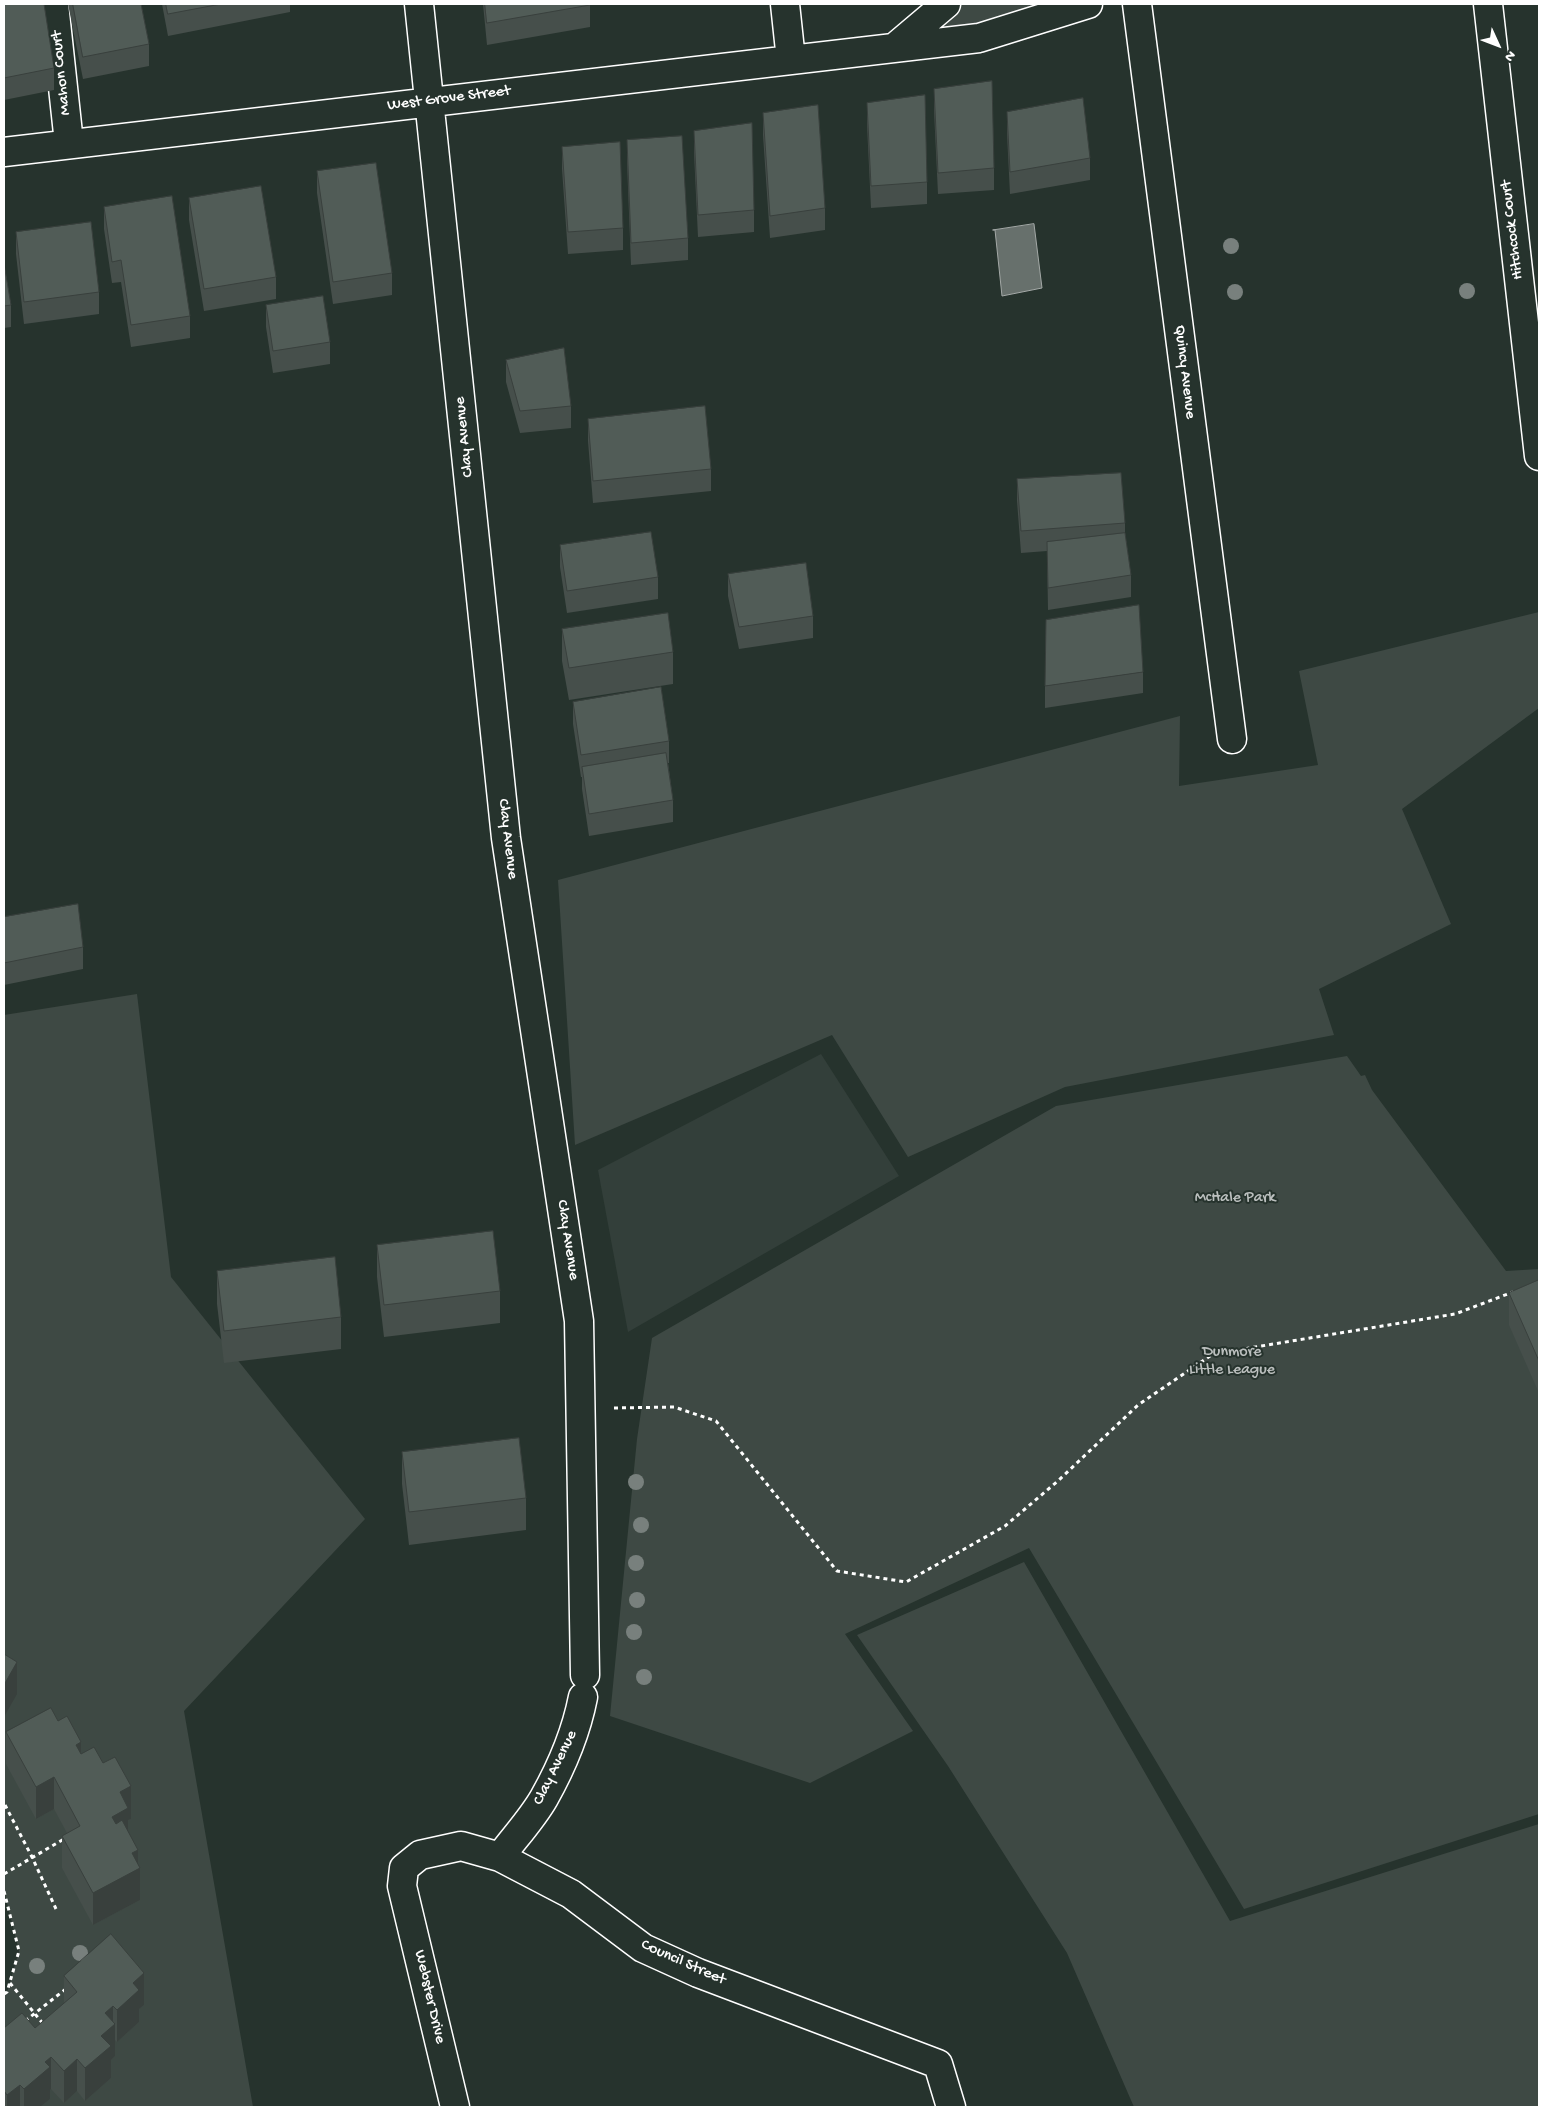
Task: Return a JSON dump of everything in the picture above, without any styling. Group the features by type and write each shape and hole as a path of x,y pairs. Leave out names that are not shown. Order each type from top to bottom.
{"street":[{"name":"Mahon Court","path":"54,4 69,143"},
{"name":"Clay Avenue","path":"419,4 506,838 579,1321 584,1686 576,1729 557,1773 543,1800 500,1857"},
{"path":"784,4 791,60"},
{"path":"894,48 946,4"},
{"name":"West Grove Street","path":"4,152 979,38 1088,4"},
{"name":"Quincy Avenue","path":"1137,4 1232,739"},
{"name":"Hitchcock Court","path":"1488,4 1539,456"},
{"name":"Council Street","path":"402,1886 404,1868 420,1855 461,1846 500,1857 571,1894 643,1948 698,1973 938,2064 951,2107"},
{"name":"Webster Drive","path":"402,1886 455,2107"}],"path":[{"path":"581,1408 674,1407 716,1420 837,1571 906,1582 1005,1526 1059,1480 1138,1405 1212,1354 1455,1314 1514,1292"},
{"path":"5,1804 56,1909"},
{"path":"4,1874 64,1839"},
{"path":"4,1891 19,1951 10,1982 4,1994"},
{"path":"10,1982 45,2027"},
{"path":"19,2026 73,1982"}],"shaded area":[{"path":"1034,224 1042,288 1002,296 995,230 993,230"},
{"path":"821,1054 899,1176 628,1332 598,1170"}],"green space":[{"path":"946,4 1088,4 894,48"},
{"path":"1539,612 1539,708 1402,809 1451,924 1319,989 1334,1035 1065,1087 908,1157 832,1035 575,1145 558,880 1180,716 1179,786 1318,765 1299,671"},
{"path":"137,994 171,1277 365,1519 184,1711 253,2107 4,2107 4,1994 7,1992 19,1951 4,1891 4,1015"},
{"name":"Dunmore Little League","path":"1347,1056 1361,1076 1365,1075 1372,1090 1506,1271 1539,1269 1539,1814 1244,1909 1029,1548 845,1634 913,1731 810,1783 610,1716 637,1439 652,1338 1056,1106"},
{"path":"1024,1562 1230,1921 1539,1824 1539,2107 1134,2107 1067,1953 948,1766 857,1635"}],"building":[{"path":"4,4 44,4 54,68 4,78"},
{"path":"73,4 141,4 149,44 83,57"},
{"path":"166,4 221,4 168,14"},
{"path":"485,4 590,4 590,5 487,23"},
{"path":"992,81 994,168 938,173 934,89"},
{"path":"925,95 927,182 871,186 867,103"},
{"path":"1083,98 1090,158 1010,172 1007,112"},
{"path":"818,105 825,208 770,216 763,113"},
{"path":"752,123 754,210 698,215 694,131"},
{"path":"682,136 688,238 631,243 627,140"},
{"path":"620,142 623,228 568,232 562,147"},
{"path":"376,163 392,273 333,282 317,171"},
{"path":"261,186 276,277 204,289 189,198"},
{"path":"172,196 190,316 131,325 121,260 112,262 104,207"},
{"path":"91,222 99,292 24,302 16,232"},
{"path":"4,264 11,305 4,306"},
{"path":"323,296 330,342 273,351 266,305"},
{"path":"564,348 571,406 520,411 506,360"},
{"path":"705,406 711,469 593,481 588,419"},
{"path":"1121,473 1125,523 1021,531 1017,479"},
{"path":"651,532 658,577 567,591 560,545"},
{"path":"1125,533 1131,575 1048,588 1047,542"},
{"path":"806,563 813,616 739,627 728,574"},
{"path":"1139,605 1143,672 1045,686 1046,620"},
{"path":"668,613 673,652 569,668 562,629"},
{"path":"661,687 669,741 581,755 573,702"},
{"path":"666,753 673,800 589,814 582,767"},
{"path":"78,904 83,947 4,963 4,917"},
{"path":"493,1231 500,1291 384,1305 377,1245"},
{"path":"335,1257 341,1317 224,1331 217,1271"},
{"path":"1539,1280 1539,1361 1509,1293"},
{"path":"519,1438 526,1498 409,1512 402,1452"},
{"path":"4,1654 17,1662 4,1685"},
{"path":"51,1708 58,1721 67,1716 81,1742 76,1745 81,1754 94,1747 103,1763 115,1757 131,1786 120,1792 128,1808 112,1817 116,1824 122,1820 138,1850 132,1853 140,1868 93,1893 62,1836 80,1826 54,1777 36,1787 6,1732"},
{"path":"111,1934 144,1973 133,1983 139,1990 117,2010 113,2006 105,2013 115,2024 101,2036 111,2046 85,2068 77,2059 64,2071 51,2057 45,2062 50,2067 24,2089 20,2085 7,2095 4,2091 4,2028 22,2013 35,2028 77,1992 64,1976"}],"park label":[{"name":"McHale Park","path":"1235,1199"}]}
